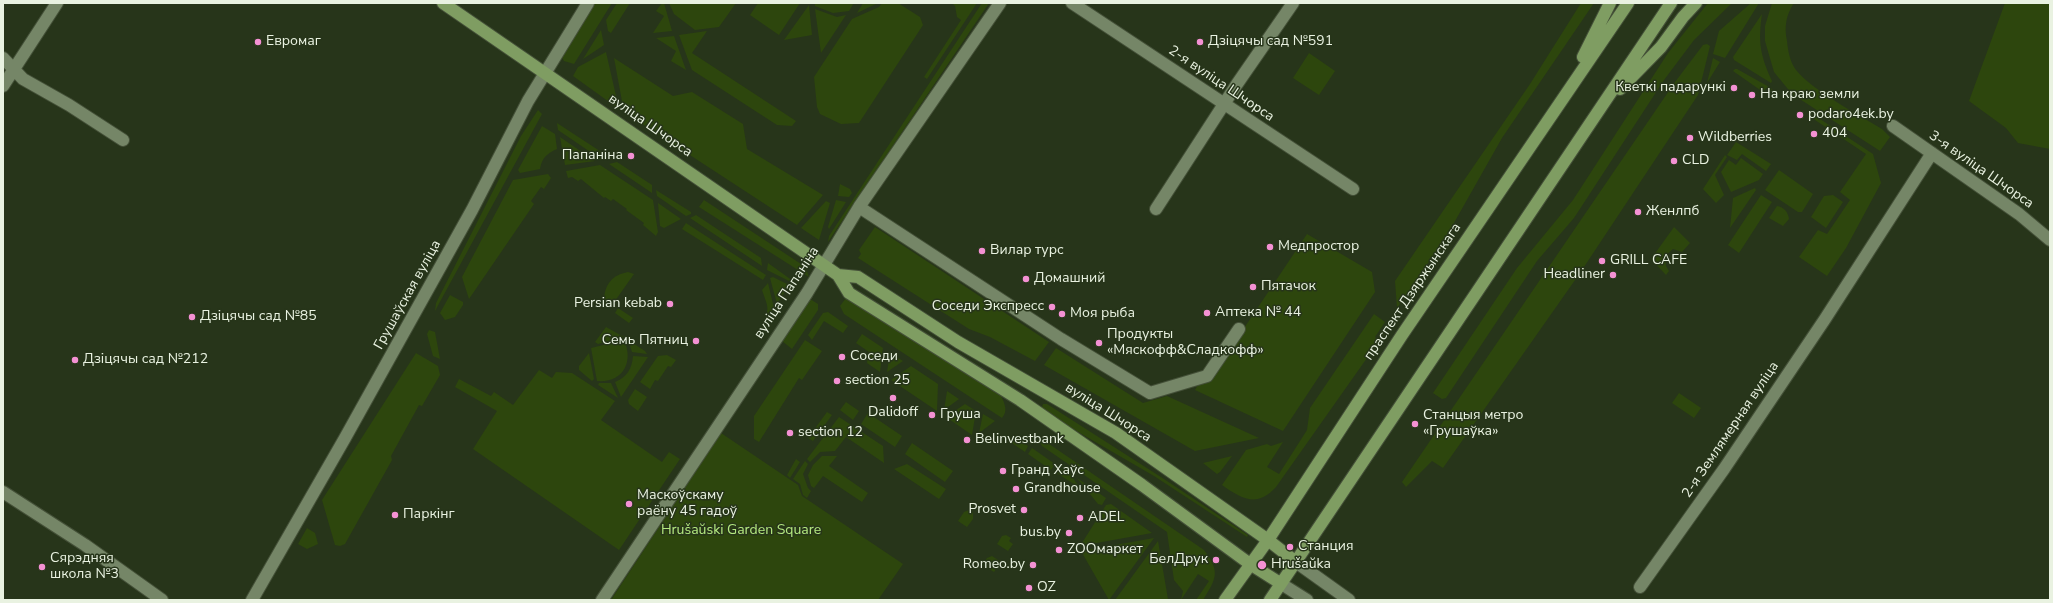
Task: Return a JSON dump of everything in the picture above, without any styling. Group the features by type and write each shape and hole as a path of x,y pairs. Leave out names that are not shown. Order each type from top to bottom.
{"main road":[{"name":"вуліца Шчорса","path":"443,3 824,265 838,275 849,293 1020,400 1142,484 1250,564 1280,583"},
{"path":"1565,94 1610,3"},
{"name":"праспект Дзяржынскага","path":"1225,600 1268,540 1398,341 1628,3"},
{"path":"1270,600 1671,3"},
{"path":"1599,112 1661,47 1683,17 1696,3"},
{"name":"вуліца Шчорса","path":"838,275 858,278 958,342 1116,433 1268,540 1296,562"}],"street":[{"path":"3,86 57,3"},
{"name":"Грушаўская вуліца","path":"252,600 472,210 545,73 588,3"},
{"name":"вуліца Папаніна","path":"602,600 824,265 859,207 1000,3"},
{"name":"2-я вуліца Шчорса","path":"1072,3 1353,189"},
{"path":"1156,209 1293,3"},
{"path":"3,58 23,79 69,105 123,140"},
{"name":"3-я вуліца Шчорса","path":"1893,126 2019,214 2050,240"},
{"name":"2-я Землямерная вуліца","path":"1640,587 1724,469 1932,154"},
{"path":"859,207 1060,339 1150,393 1207,376 1239,329"},
{"path":"3,492 84,545 162,600"},
{"name":"вуліца Шчорса","path":"1296,562 1349,600"},
{"name":"вуліца Шчорса","path":"1280,583 1307,600"}],"green space":[{"path":"595,3 612,3 574,64 564,61 561,56"},
{"path":"617,3 630,3 611,33 608,31 606,20"},
{"path":"662,3 664,3 672,31 653,33 664,16 656,11"},
{"path":"669,3 736,3 719,27 695,30 674,14"},
{"path":"758,3 800,3 779,35 750,15"},
{"path":"815,3 854,3 849,11 833,13 815,6"},
{"path":"863,3 878,3 857,13"},
{"path":"882,3 898,3 920,17 923,25 859,123 841,124 820,114 817,107 814,77 852,19 879,7"},
{"path":"952,3 977,3 927,79 924,77 961,20 957,17 955,6"},
{"path":"982,3 989,3 828,242 829,236"},
{"path":"1581,3 1594,3 1502,138 1446,237 1397,308 1395,281 1530,84"},
{"path":"1708,3 1732,3 1694,40 1664,80 1574,218 1537,261 1446,398 1442,399 1433,393 1517,268 1573,200 1668,53"},
{"path":"1751,3 1759,3 1725,58 1713,54 1719,31"},
{"path":"1772,3 1794,3 1787,17 1786,31 1788,49 1792,64 1796,70 1803,78 1824,94 1882,129 1890,137 1880,151 1792,94 1774,72 1765,41 1765,26"},
{"path":"2005,3 2050,3 2050,149 2018,143 2006,128 1969,101"},
{"path":"809,5 812,35 784,40"},
{"path":"815,9 837,17 846,15 821,53"},
{"path":"1762,14 1760,41 1765,64 1772,81 1771,83 1734,60 1733,57"},
{"path":"601,30 604,45 583,59"},
{"path":"707,31 692,53 796,121 792,126 777,125 692,70 679,35"},
{"path":"674,36 686,70 671,61 676,51 656,38"},
{"path":"1707,44 1710,46 1698,95 1580,273 1443,468 1432,461 1406,487 1402,482 1675,82 1703,45"},
{"path":"606,52 619,109 573,76 578,67"},
{"path":"1309,53 1335,71 1319,95 1293,78"},
{"path":"614,58 673,96 692,92 743,124 747,149 823,195 797,225 624,112"},
{"path":"1713,58 1720,62 1707,83"},
{"path":"1735,69 1771,88 1774,94 1766,88 1763,92 1733,71"},
{"path":"538,110 542,114 435,311 436,303 521,136"},
{"path":"1817,117 1873,154 1881,183 1846,248 1827,276 1799,257 1818,230 1827,234 1850,200 1840,192 1866,154 1812,118"},
{"path":"557,123 609,157 602,160 558,130"},
{"path":"542,126 555,134 557,149 545,157 540,169 520,173 518,170"},
{"path":"560,137 595,161 565,165"},
{"path":"1736,142 1771,164 1766,171 1742,154 1737,160 1727,155"},
{"path":"1725,155 1727,157 1715,175 1724,195 1716,203 1703,189"},
{"path":"1741,158 1763,174 1759,180 1731,192 1721,172 1729,160 1736,165"},
{"path":"617,162 652,185 652,193 609,164"},
{"path":"600,165 653,200 658,232 656,236 643,225 644,223 613,199 611,201 605,197 604,198 581,179 578,181 572,177 568,178 566,171"},
{"path":"1779,170 1813,194 1802,212 1798,212 1765,190"},
{"path":"548,174 551,178 544,189 541,187 531,201 534,204 469,299 462,277 513,180"},
{"path":"840,184 850,189 852,193 849,197 838,196"},
{"path":"1755,188 1756,190 1730,228 1733,198"},
{"path":"656,190 691,212 691,214 686,216 657,196"},
{"path":"1761,195 1772,202 1739,253 1728,245"},
{"path":"1833,195 1843,202 1826,228 1811,217 1824,196"},
{"path":"704,200 801,264 807,271 809,277 699,207"},
{"path":"836,200 846,202 829,229 828,227"},
{"path":"826,201 830,203 819,240 801,228"},
{"path":"658,203 681,219 664,228 660,226"},
{"path":"1777,206 1787,212 1789,219 1783,226 1769,218"},
{"path":"696,215 761,258 762,266 690,218"},
{"path":"686,223 766,275 763,280 682,229"},
{"path":"875,227 1049,342 1035,361 990,337 969,329 858,258 861,254 859,250"},
{"path":"1674,227 1690,243 1682,252 1673,249 1665,256 1666,266 1669,271 1666,275 1651,259"},
{"path":"1307,234 1372,272 1375,292 1283,431 1195,390 1199,383 1208,382"},
{"path":"768,263 793,281 791,282 767,270"},
{"path":"628,272 634,274 610,308 604,300 606,289 610,281 622,273"},
{"path":"773,277 789,285 777,304 770,278"},
{"path":"768,283 774,308 763,325 767,314 767,304 762,290"},
{"path":"450,295 463,302 463,305 455,317 445,320 440,313"},
{"path":"846,298 1001,396 1005,405 1005,413 1002,418 844,314 840,306"},
{"path":"810,299 818,304 818,310 792,349 782,341"},
{"path":"618,308 633,318 629,323 615,313"},
{"path":"828,312 848,326 843,333 824,321 812,340 808,335 823,313"},
{"path":"1374,314 1385,322 1375,337 1379,341 1276,487 1262,498 1249,499 1236,494 1222,485 1246,450 1267,444 1271,446 1283,442 1267,467 1279,474 1307,430 1310,408"},
{"path":"606,327 624,337 598,344 595,342"},
{"path":"429,330 435,332 440,359 433,356 427,334"},
{"path":"862,334 883,348 880,372 867,363 869,352 856,343"},
{"path":"624,340 628,356 624,370 614,379 597,381 591,348"},
{"path":"628,340 645,351 647,354 632,352"},
{"path":"805,340 822,351 802,380 799,378 759,442 754,439 754,416"},
{"path":"1056,348 1143,403 1167,396 1259,438 1195,451 1044,365"},
{"path":"416,353 438,366 440,375 422,406 419,405 391,456 392,460 345,544 340,546 335,545 322,500"},
{"path":"589,353 594,379 592,381 579,370 579,366"},
{"path":"890,353 903,361 887,372"},
{"path":"667,355 676,360 671,367 668,366 658,381 655,380 650,389 640,382 658,356"},
{"path":"633,356 648,357 621,397 615,382 626,375 630,369"},
{"path":"911,366 938,384 937,411 891,380"},
{"path":"539,370 552,378 556,372 572,373 615,401 601,420 662,462 669,452 680,459 619,550 473,449 497,411 455,387 459,379 491,396 494,392 513,405"},
{"path":"599,383 611,383 618,398 598,385"},
{"path":"635,389 647,397 638,411 629,404 628,400"},
{"path":"947,391 959,399 944,410"},
{"path":"1679,393 1701,408 1694,418 1672,403"},
{"path":"846,402 859,411 853,420 840,410"},
{"path":"965,404 976,411 972,435 946,417"},
{"path":"1043,404 1047,404 1164,479 1248,535 1247,537 1154,476 1042,411 1041,409"},
{"path":"827,412 832,415 813,441 808,438"},
{"path":"868,413 902,436 895,447 861,424"},
{"path":"983,414 995,421 979,433"},
{"path":"839,417 883,446 884,463 846,437 835,451 820,452 810,462 807,459"},
{"name":"Hrušaŭski Garden Square","path":"721,433 798,485 802,496 903,564 878,600 611,600"},
{"path":"1036,435 1204,550 1213,564 1215,575 1214,581 1203,600 1196,600 1209,581 1198,574 1181,600 1183,591 1174,580 1167,532 1042,446"},
{"path":"1017,439 1028,446 1025,452 1012,443"},
{"path":"912,443 953,471 945,482 905,454"},
{"path":"1032,448 1055,464 1051,470 1028,454"},
{"path":"822,456 837,456 829,466 868,493 862,502 823,476 814,488 811,486 808,475 813,465"},
{"path":"1232,456 1217,474 1203,463"},
{"path":"796,459 800,462 790,478 787,475"},
{"path":"805,461 808,464 803,474 808,488 811,491 807,498 803,495 800,484 793,479"},
{"path":"907,464 946,489 939,499 894,469"},
{"path":"1058,467 1070,474 1080,488 1055,472"},
{"path":"1077,478 1106,498 1102,505 1098,504"},
{"path":"1111,504 1152,533 1080,546 1106,505"},
{"path":"969,510 973,513 973,519 967,527 958,521 964,512"},
{"path":"307,528 315,533 318,544 307,549 298,544"},
{"path":"1006,535 1011,538 1009,541 1013,544 1008,551 997,544 1002,536"},
{"path":"1154,538 1109,600 1081,551"},
{"path":"1158,541 1168,599 1115,600"},
{"path":"992,556 1001,562 994,572 983,565 987,558"}],"place":[{"name":"Евромаг","path":"258,42"},
{"name":"Дзіцячы сад №591","path":"1200,42"},
{"name":"Кветкі падарункі","path":"1734,88"},
{"name":"На краю земли","path":"1752,95"},
{"name":"podaro4ek.by","path":"1800,115"},
{"name":"404","path":"1814,134"},
{"name":"Wildberries","path":"1690,138"},
{"name":"Папаніна","path":"631,156"},
{"name":"CLD","path":"1674,161"},
{"name":"Женлпб","path":"1638,212"},
{"name":"Медпростор","path":"1270,247"},
{"name":"Вилар турс","path":"982,251"},
{"name":"GRILL CAFE","path":"1602,261"},
{"name":"Headliner","path":"1613,275"},
{"name":"Домашний","path":"1026,279"},
{"name":"Пятачок","path":"1253,287"},
{"name":"Persian kebab","path":"670,304"},
{"name":"Соседи Экспресс","path":"1052,307"},
{"name":"Аптека № 44","path":"1207,313"},
{"name":"Моя рыба","path":"1062,314"},
{"name":"Дзіцячы сад №85","path":"192,317"},
{"name":"Семь Пятниц","path":"696,341"},
{"name":"Продукты «Мяскофф&Сладкофф»","path":"1099,343"},
{"name":"Соседи","path":"842,357"},
{"name":"Дзіцячы сад №212","path":"75,360"},
{"name":"section 25","path":"837,381"},
{"name":"Dalidoff","path":"893,398"},
{"name":"Груша","path":"932,415"},
{"name":"Станцыя метро «Грушаўка»","path":"1415,424"},
{"name":"section 12","path":"790,433"},
{"name":"Belinvestbank","path":"967,440"},
{"name":"Гранд Хаўс","path":"1003,471"},
{"name":"Grandhouse","path":"1016,489"},
{"name":"Маскоўскаму раёну 45 гадоў","path":"629,504"},
{"name":"Prosvet","path":"1024,510"},
{"name":"Паркінг","path":"395,515"},
{"name":"ADEL","path":"1080,518"},
{"name":"bus.by","path":"1069,533"},
{"name":"Станция","path":"1290,547"},
{"name":"ZOOмаркет","path":"1059,550"},
{"name":"БелДрук","path":"1216,560"},
{"name":"Romeo.by","path":"1033,565"},
{"name":"Hrušaŭka","path":"1262,565"},
{"name":"Сярэдняя школа №3","path":"42,567"},
{"name":"OZ","path":"1029,588"}]}
